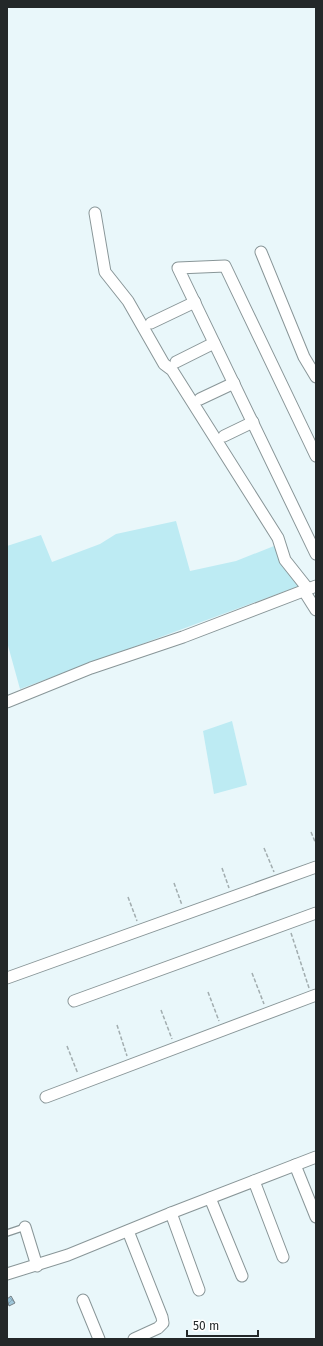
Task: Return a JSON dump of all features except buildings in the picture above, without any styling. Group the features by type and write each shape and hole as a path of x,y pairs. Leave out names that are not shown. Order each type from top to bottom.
{"street":[{"path":"94,212 105,272 128,302 164,364 172,370 278,538 285,560 309,589 316,610"},
{"path":"261,252 304,357 316,377"},
{"path":"316,456 225,266 178,268 316,554"},
{"path":"151,323 195,302"},
{"path":"176,362 214,343"},
{"path":"200,399 234,383"},
{"path":"224,436 253,422"},
{"path":"7,702 91,668 183,637 309,589"},
{"path":"7,978 316,867"},
{"path":"74,1002 316,913"},
{"path":"46,1097 314,996"},
{"path":"7,1274 37,1266 68,1255 171,1213 316,1157"},
{"path":"295,1165 316,1217"},
{"path":"254,1181 283,1257"},
{"path":"210,1198 242,1276"},
{"path":"171,1213 199,1290"},
{"path":"25,1227 37,1266"},
{"path":"128,1231 163,1323 158,1328 134,1339"},
{"path":"83,1300 99,1339"}],"lane":[{"path":"7,1233 25,1227"}],"path":[{"path":"311,832 316,844"},
{"path":"264,848 278,881"},
{"path":"222,868 232,897"},
{"path":"174,883 186,914"},
{"path":"128,897 140,930"},
{"path":"288,923 314,996"},
{"path":"252,973 268,1014"},
{"path":"208,992 222,1031"},
{"path":"161,1010 176,1048"},
{"path":"117,1025 130,1066"},
{"path":"67,1046 82,1084"}],"shaded area":[{"path":"176,521 190,571 236,561 274,546 283,565 299,586 20,689 7,642 7,546 41,535 52,562 100,544 116,534"},
{"path":"232,721 247,785 214,794 203,731"}]}
